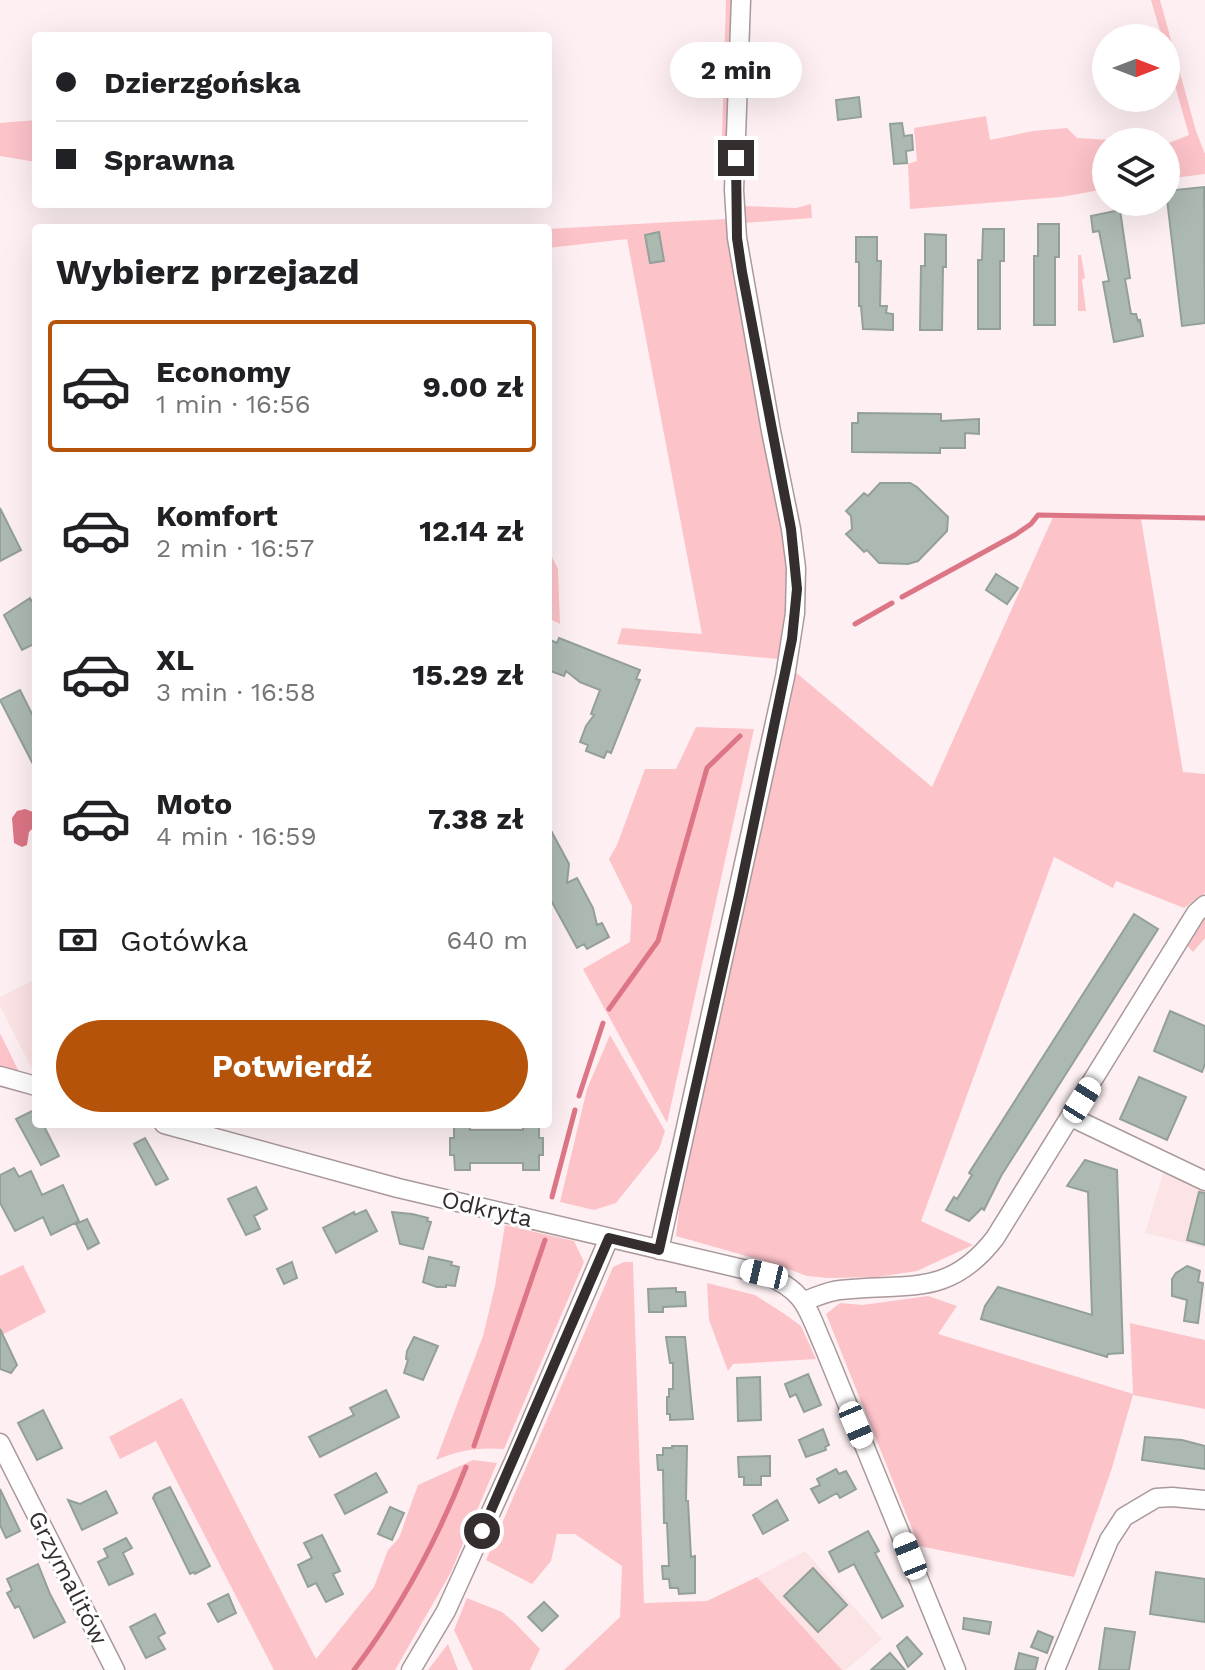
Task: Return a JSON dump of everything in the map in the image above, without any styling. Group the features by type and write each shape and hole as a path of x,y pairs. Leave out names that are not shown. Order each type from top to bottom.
{"street":[{"path":"659,1250 785,677 797,589 791,529 737,238 734,190 741,0"},
{"path":"956,1670 804,1301 837,1290 923,1285 954,1275 970,1265 995,1238 1196,913 1205,905"},
{"path":"0,1076 32,1085"},
{"path":"1071,1117 1205,1181"},
{"name":"Odkryta","path":"179,1128 398,1188 764,1274 794,1289 804,1301"},
{"path":"411,1670 446,1611 609,1238"},
{"name":"Grzymalitów","path":"0,1443 115,1670"},
{"path":"1055,1670 1109,1540 1124,1517 1156,1498 1205,1500"}],"shaded area":[{"path":"726,0 735,0 728,175 721,171"},
{"path":"1151,0 1160,0 1167,24 1158,24"},
{"path":"1180,73 1205,154 1205,174 1180,177 1180,139 1189,135 1180,103"},
{"path":"986,116 990,140 1067,128 1077,138 1092,139 1092,191 1061,197 910,209 908,164 917,161 914,128"},
{"path":"32,120 32,161 0,156 0,123"},
{"path":"811,204 812,218 744,223 742,206 796,208"},
{"path":"726,219 731,260 783,528 789,583 778,659 617,644 622,628 702,634 627,239 552,248 552,229"},
{"path":"1078,255 1081,255 1085,278 1082,279 1086,311 1078,311"},
{"path":"1053,517 1141,519 1183,772 1205,774 1205,893 1184,908 1116,881 1113,888 1054,857 921,1221 973,1245 917,1271 877,1277 828,1278 807,1276 676,1236 685,1158 793,670 932,787"},
{"path":"552,557 558,569 560,624 552,620"},
{"path":"696,727 754,729 667,1123 583,969 630,942 632,906 609,859 645,769 676,769"},
{"path":"17,811 32,812 32,829 27,845 22,847 14,843 12,818"},
{"path":"1205,918 1205,938 1193,952 1185,943"},
{"path":"32,981 32,1069 0,1006 0,997"},
{"path":"0,1033 20,1074 0,1068"},
{"path":"610,1035 665,1131 659,1149 616,1203 594,1210 560,1202 587,1089"},
{"path":"1163,1173 1205,1190 1205,1248 1145,1233"},
{"path":"505,1225 574,1241 584,1262 504,1449 469,1450 436,1460 483,1336"},
{"path":"633,1262 644,1603 707,1601 757,1577 842,1670 564,1670 620,1617 622,1566 575,1534 557,1534 551,1561 532,1584 486,1560 613,1267"},
{"path":"23,1265 46,1312 0,1336 0,1276"},
{"path":"707,1283 755,1295 786,1315 801,1326 816,1359 733,1364 728,1371 709,1320"},
{"path":"928,1296 957,1306 938,1334 1133,1394 1130,1323 1205,1340 1205,1409 1133,1395 1111,1471 1074,1577 919,1546 826,1314 840,1303 863,1305"},
{"path":"182,1398 316,1659 374,1587 388,1550 399,1538 418,1485 473,1460 497,1463 451,1572 395,1670 274,1670 156,1441 120,1459 109,1437"},
{"path":"805,1551 882,1639 846,1670 842,1670 757,1577"},
{"path":"467,1598 502,1612 540,1649 530,1670 473,1670 454,1630"},
{"path":"448,1644 458,1670 428,1670"}],"building":[{"path":"859,97 861,117 838,120 836,100"},
{"path":"902,123 904,136 912,135 913,150 906,151 907,163 894,164 890,124"},
{"path":"1204,187 1205,323 1182,326 1169,216 1180,216 1180,190"},
{"path":"1091,216 1121,216 1130,278 1125,279 1131,314 1136,314 1140,320 1143,336 1114,342 1103,282 1109,281 1099,231 1093,232"},
{"path":"1038,224 1059,224 1059,257 1055,257 1055,325 1034,325 1034,256 1038,256"},
{"path":"983,229 1004,229 1004,261 1000,261 1000,329 978,329 978,260 982,260"},
{"path":"659,232 664,261 650,263 645,235"},
{"path":"925,234 946,235 942,330 920,330"},
{"path":"856,237 877,237 877,261 881,261 880,306 887,306 886,313 893,314 893,330 863,329"},
{"path":"858,413 941,414 941,421 979,419 979,434 965,433 965,448 940,448 940,453 852,452 852,423 858,423"},
{"path":"880,483 910,483 948,517 947,531 918,561 908,564 879,563 846,534 852,529 851,516 846,511 864,493 868,496"},
{"path":"0,508 21,550 0,561"},
{"path":"996,574 1018,588 1007,604 986,590"},
{"path":"30,598 32,645 22,650 4,615"},
{"path":"559,638 640,670 636,679 640,680 611,753 607,751 604,758 586,751 588,745 580,742 594,715 591,714 600,690 580,682 566,671 564,676 552,672 552,641 557,643"},
{"path":"20,690 32,714 32,762 0,700"},
{"path":"552,832 569,864 567,883 577,878 593,908 597,925 602,923 609,937 587,949 584,944 577,948 552,902"},
{"path":"1134,914 1158,929 1001,1176 984,1210 982,1208 969,1221 946,1210 954,1197 957,1199 972,1175 969,1173"},
{"path":"1170,1011 1205,1026 1205,1064 1202,1072 1154,1051"},
{"path":"1139,1077 1186,1097 1167,1140 1120,1119"},
{"path":"32,1111 32,1128 45,1128 59,1156 41,1165 16,1119"},
{"path":"454,1128 539,1128 539,1138 543,1138 543,1155 539,1155 539,1170 523,1170 523,1163 470,1163 470,1170 455,1170 454,1155 450,1155 450,1138 454,1138"},
{"path":"145,1138 168,1179 156,1185 134,1144"},
{"path":"1085,1160 1117,1170 1123,1353 1108,1354 1107,1357 981,1319 985,1306 998,1287 1092,1315 1088,1192 1067,1186"},
{"path":"14,1168 19,1177 31,1171 42,1195 63,1185 79,1221 51,1235 43,1217 15,1231 0,1203 0,1175"},
{"path":"256,1187 267,1209 254,1216 260,1229 246,1235 228,1199"},
{"path":"1199,1192 1205,1193 1205,1245 1187,1240"},
{"path":"366,1210 377,1231 336,1253 323,1228 354,1212 355,1215"},
{"path":"392,1212 428,1218 427,1221 431,1222 423,1249 400,1244"},
{"path":"87,1219 99,1243 88,1249 76,1224"},
{"path":"429,1257 452,1262 451,1265 459,1267 455,1286 437,1287 423,1282"},
{"path":"292,1262 297,1278 284,1284 277,1269"},
{"path":"1187,1266 1200,1271 1198,1282 1203,1283 1198,1323 1184,1321 1187,1300 1172,1296 1172,1279"},
{"path":"676,1288 676,1292 685,1292 686,1306 663,1307 663,1312 649,1312 648,1289"},
{"path":"0,1329 17,1365 11,1373 0,1369"},
{"path":"414,1337 438,1346 423,1380 404,1373 407,1351"},
{"path":"666,1337 685,1337 693,1419 670,1420 670,1414 667,1414 667,1397 669,1389 673,1389 673,1363 670,1363"},
{"path":"808,1374 821,1405 804,1412 796,1394 790,1397 785,1384"},
{"path":"760,1377 761,1420 738,1421 737,1378"},
{"path":"386,1390 399,1417 320,1457 309,1437 354,1415 350,1408"},
{"path":"43,1410 62,1448 37,1460 18,1423"},
{"path":"823,1429 829,1445 825,1447 826,1450 806,1457 799,1440"},
{"path":"1145,1437 1182,1440 1205,1446 1205,1469 1142,1460"},
{"path":"687,1446 686,1501 691,1557 695,1556 695,1593 679,1594 678,1588 670,1588 669,1579 663,1579 662,1566 669,1566 667,1523 664,1523 663,1470 658,1470 657,1455 663,1455 663,1448"},
{"path":"770,1456 770,1476 761,1476 761,1485 744,1485 744,1477 739,1477 738,1457"},
{"path":"836,1469 839,1474 846,1471 856,1489 840,1498 837,1493 819,1503 811,1489 820,1485 817,1479"},
{"path":"376,1473 387,1492 345,1514 335,1495"},
{"path":"170,1487 210,1566 195,1574 190,1574 153,1498"},
{"path":"0,1489 20,1531 6,1538 0,1525"},
{"path":"106,1491 117,1513 82,1530 68,1500 80,1504"},
{"path":"777,1500 788,1520 763,1534 753,1515"},
{"path":"390,1507 404,1513 392,1540 378,1534"},
{"path":"868,1531 879,1551 875,1553 903,1606 882,1618 854,1564 839,1572 829,1552"},
{"path":"322,1535 340,1571 333,1574 343,1594 326,1602 316,1583 308,1587 298,1565 312,1558 304,1543"},
{"path":"126,1538 132,1548 123,1553 133,1574 109,1585 98,1562 108,1557 104,1549"},
{"path":"38,1564 65,1622 34,1638 19,1606 15,1608 7,1593 12,1590 7,1579"},
{"path":"813,1568 847,1605 818,1632 784,1596"},
{"path":"1156,1572 1205,1579 1205,1622 1150,1614"},
{"path":"228,1594 236,1613 218,1622 208,1604"},
{"path":"544,1602 558,1616 542,1631 528,1617"},
{"path":"155,1614 165,1633 158,1637 165,1649 146,1658 130,1627"},
{"path":"964,1618 991,1622 989,1634 963,1629"},
{"path":"1105,1628 1135,1632 1129,1670 1099,1670"},
{"path":"1038,1631 1053,1637 1047,1653 1031,1647"},
{"path":"907,1637 922,1654 908,1667 897,1646"},
{"path":"890,1653 905,1670 871,1670"},
{"path":"1019,1653 1038,1658 1035,1670 1015,1670"}],"waterway":[{"path":"902,597 1015,535 1038,515 1205,518"},
{"path":"855,624 892,603"},
{"path":"609,1009 658,941 707,768 740,736"},
{"path":"579,1096 603,1023"},
{"path":"552,1197 575,1110"},
{"path":"474,1446 545,1240"},
{"path":"354,1670 417,1572 466,1467"}],"route":[{"path":"482,1531 609,1238 659,1250 785,677 792,639 796,568 737,238 736,158"}]}
